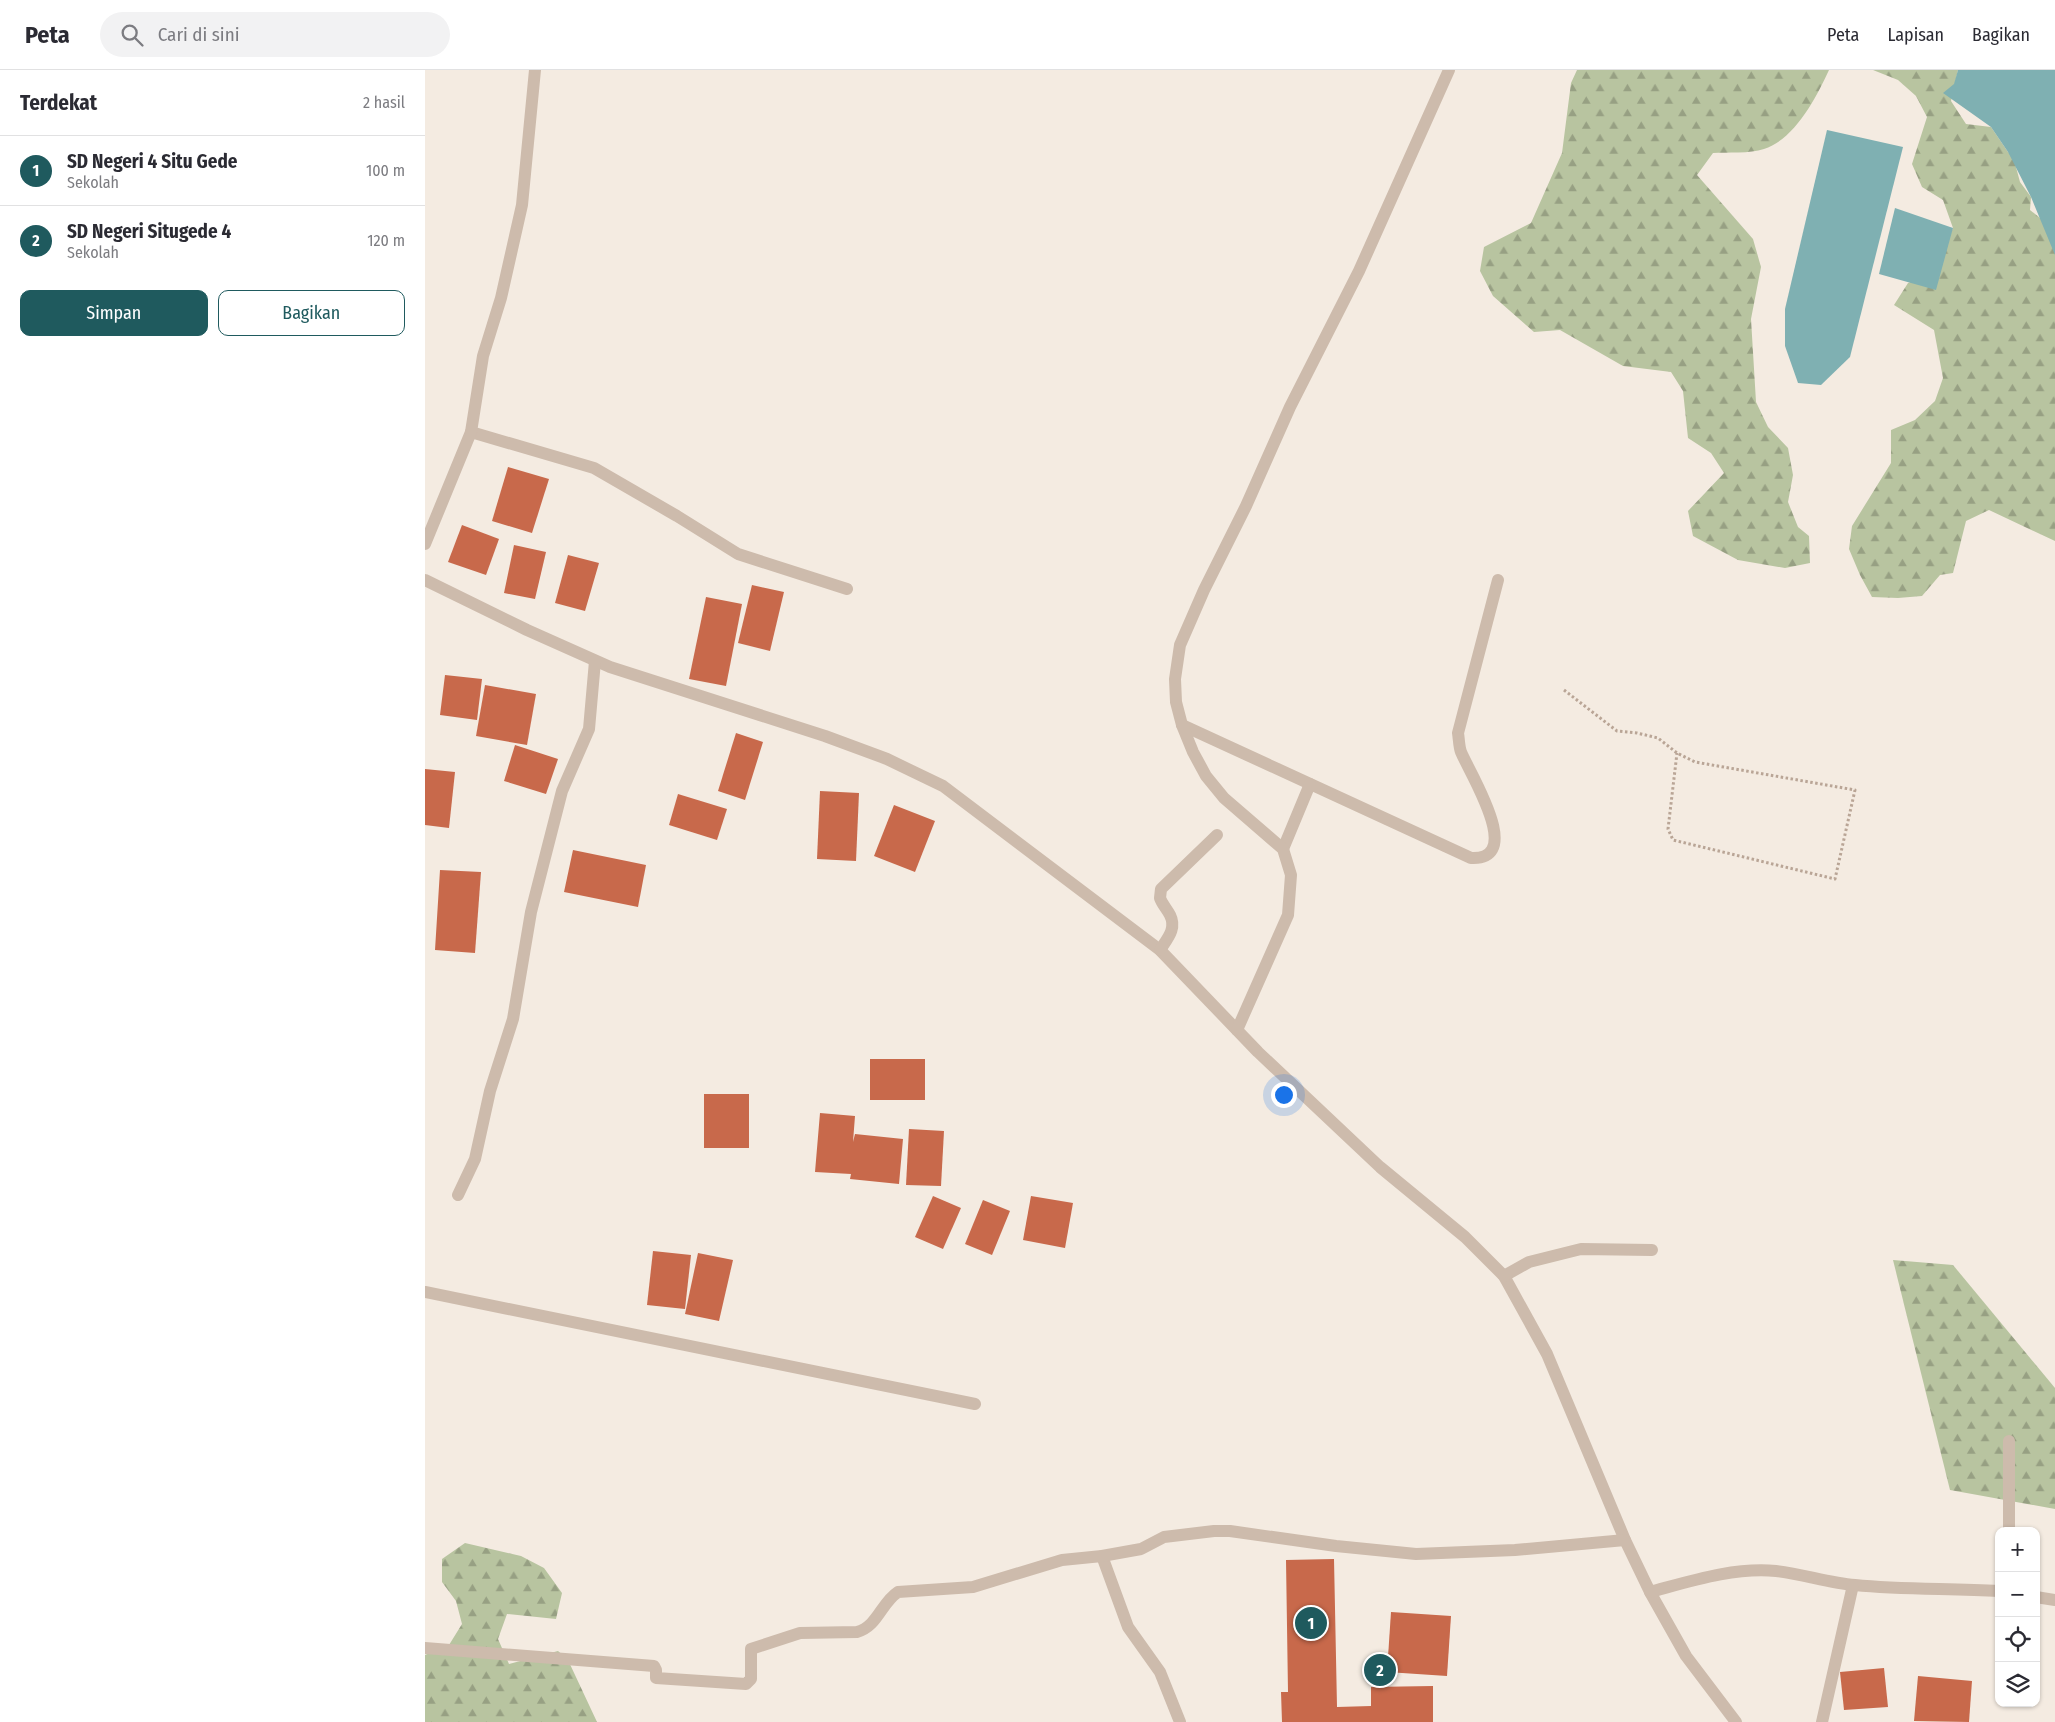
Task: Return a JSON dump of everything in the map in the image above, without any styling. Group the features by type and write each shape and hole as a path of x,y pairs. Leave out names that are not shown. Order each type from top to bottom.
{"street":[{"path":"425,544 471,432 483,356 501,298 522,205 535,70"},
{"path":"1237,1030 1288,915 1291,875 1283,849 1224,798 1212,783 1193,752 1182,725 1176,702 1175,679 1181,646 1204,590 1246,506 1290,407 1359,272 1449,70"},
{"path":"471,432 594,468 738,554 847,589"},
{"path":"425,580 527,630 610,667 825,736 887,760 943,786 1160,950 1237,1030 1380,1167 1465,1237 1504,1276 1547,1354 1625,1540 1650,1592 1687,1656 1736,1722"},
{"path":"1182,725 1471,858 1487,856 1493,847 1495,834 1479,784 1460,751 1459,733 1498,580"},
{"path":"458,1195 475,1159 490,1091 513,1019 531,912 561,791 589,729 595,661"},
{"path":"1283,849 1310,784"},
{"path":"1160,950 1173,930 1171,916 1160,898 1161,889 1217,835"},
{"path":"1504,1276 1529,1262 1581,1249 1652,1250"},
{"path":"425,1292 975,1404"},
{"path":"2009,1441 2009,1527"},
{"path":"425,1648 654,1666 656,1678 746,1684 751,1679 751,1649 800,1633 857,1632 864,1630 871,1625 892,1596 898,1592 973,1587 1063,1560 1102,1556 1141,1548 1164,1537 1214,1530 1416,1554 1515,1550 1625,1540"},
{"path":"1102,1556 1128,1627 1160,1672 1180,1722"},
{"path":"1650,1592 1732,1572 1775,1571 1853,1585 1995,1591"},
{"path":"1822,1722 1853,1585"},
{"path":"2040,1598 2055,1600"}],"path":[{"path":"1564,690 1617,731 1658,738 1677,753 1695,762 1855,790 1835,878 1673,840 1668,829 1677,753"}],"green space":[{"path":"1577,70 1829,70 1811,105 1795,127 1775,144 1758,151 1713,153 1697,175 1753,239 1761,267 1751,319 1756,402 1768,427 1788,448 1793,475 1788,502 1798,527 1809,536 1810,563 1785,568 1738,560 1693,536 1688,511 1724,473 1711,453 1688,438 1683,391 1671,372 1623,366 1560,330 1534,332 1493,296 1480,271 1484,247 1531,223 1562,153 1571,83"},
{"path":"1873,70 1958,70 1951,101 1966,124 1991,127 2008,152 2013,156 2020,182 2031,197 2030,210 2055,230 2055,541 1989,510 1966,521 1953,573 1940,575 1922,596 1898,598 1872,597 1849,549 1852,526 1891,463 1891,430 1915,420 1935,401 1943,378 1934,330 1894,305 1908,283 1932,273 1953,228 1943,200 1922,187 1912,164 1927,117 1916,96 1898,80"},
{"path":"1893,1260 1953,1265 2055,1388 2055,1509 1950,1490"},
{"path":"465,1543 521,1556 544,1568 562,1593 556,1619 507,1614 498,1639 509,1664 558,1651 568,1660 597,1722 425,1722 425,1655 449,1645 462,1624 456,1601 442,1582 442,1559"}],"water":[{"path":"1958,70 2055,70 2055,255 2031,197 2008,152 1991,127 1943,93 1954,84"},
{"path":"1827,130 1903,147 1850,357 1821,385 1798,383 1785,346 1785,309"},
{"path":"1895,208 1953,228 1936,290 1879,274"}],"building":[{"path":"508,467 549,479 532,533 492,521"},
{"path":"462,525 499,539 486,575 448,562"},
{"path":"514,545 546,552 535,599 504,593"},
{"path":"568,555 599,563 585,611 555,603"},
{"path":"752,585 784,592 770,651 738,643"},
{"path":"706,597 742,604 726,686 689,679"},
{"path":"445,675 482,679 477,720 440,715"},
{"path":"485,685 536,694 527,745 476,736"},
{"path":"736,733 763,742 745,800 718,791"},
{"path":"515,745 558,759 546,794 504,781"},
{"path":"425,769 455,772 449,828 425,825"},
{"path":"820,791 859,793 856,861 817,859"},
{"path":"678,794 727,809 717,840 669,825"},
{"path":"894,805 935,821 915,872 874,856"},
{"path":"573,850 646,865 638,907 564,892"},
{"path":"440,870 481,872 475,953 435,950"},
{"path":"870,1059 925,1059 925,1100 870,1100"},
{"path":"704,1094 749,1094 749,1148 704,1148"},
{"path":"820,1113 855,1116 853,1142 855,1134 903,1139 899,1184 850,1179 851,1174 815,1172"},
{"path":"909,1129 944,1131 941,1186 906,1185"},
{"path":"933,1196 961,1208 943,1249 915,1237"},
{"path":"1031,1196 1073,1203 1065,1248 1023,1240"},
{"path":"983,1200 1010,1211 992,1255 965,1244"},
{"path":"653,1251 691,1255 685,1309 647,1305"},
{"path":"698,1253 733,1260 719,1321 685,1314"},
{"path":"1334,1559 1337,1707 1371,1706 1371,1687 1433,1686 1433,1722 1282,1722 1281,1692 1288,1692 1286,1560"},
{"path":"1391,1612 1451,1616 1447,1676 1387,1672"},
{"path":"1884,1668 1888,1707 1844,1710 1840,1672"},
{"path":"1918,1676 1972,1681 1969,1722 1914,1721"}],"place":[{"name":"SD Negeri 4 Situ Gede","path":"1311,1623"},
{"name":"SD Negeri Situgede 4","path":"1380,1670"}]}
